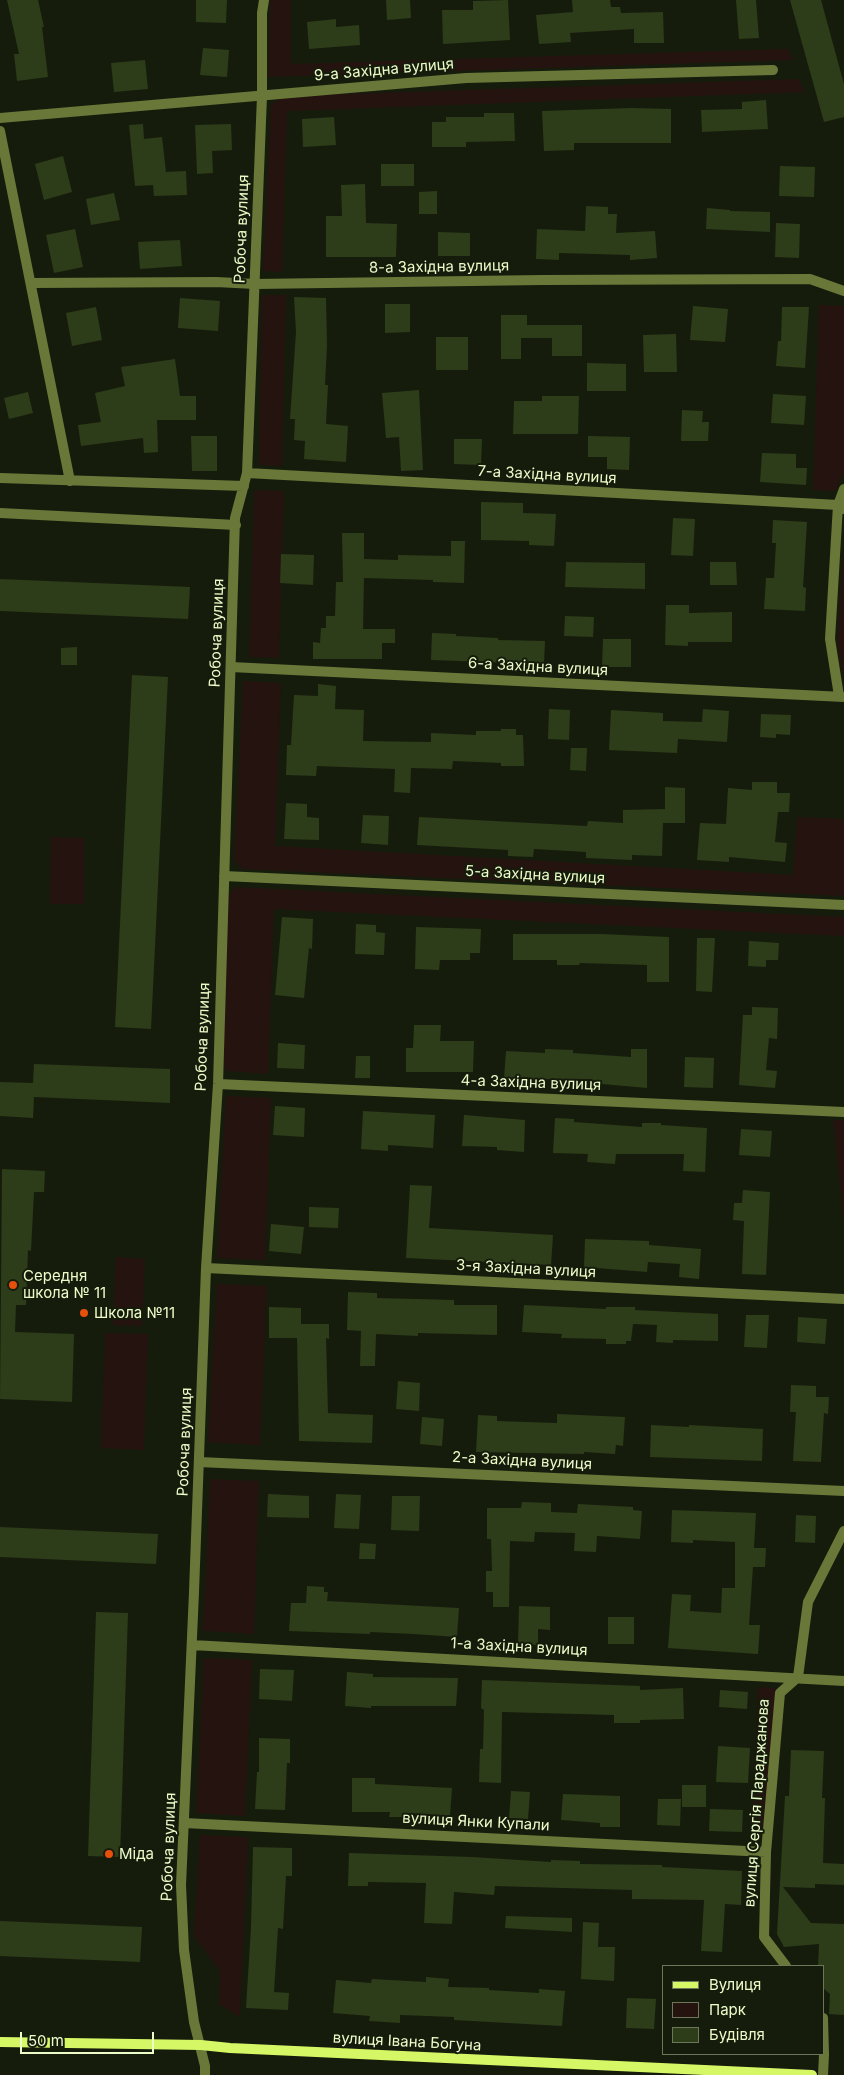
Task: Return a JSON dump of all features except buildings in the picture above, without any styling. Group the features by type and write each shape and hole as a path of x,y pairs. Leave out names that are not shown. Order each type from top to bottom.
{"street":[{"name":"Робоча вулиця","path":"205,2075 201,2045 194,2022 184,1950 181,1885 206,1268 218,1084 236,525 237,508 247,473 264,0"},
{"name":"9-а Західна вулиця","path":"0,118 466,78 773,70"},
{"path":"0,131 32,283 70,481"},
{"name":"8-а Західна вулиця","path":"32,283 216,282 255,284 542,280 810,280 844,291"},
{"name":"7-а Західна вулиця","path":"247,473 841,507"},
{"path":"0,478 244,486"},
{"path":"842,697 830,639 844,489"},
{"path":"0,513 236,525"},
{"name":"6-а Західна вулиця","path":"231,667 842,697"},
{"name":"5-а Західна вулиця","path":"224,876 844,905"},
{"name":"4-а Західна вулиця","path":"218,1084 844,1112"},
{"name":"3-я Західна вулиця","path":"206,1268 844,1299"},
{"name":"2-а Західна вулиця","path":"199,1462 844,1491"},
{"path":"798,1677 808,1602 844,1531"},
{"name":"1-а Західна вулиця","path":"192,1646 798,1677 844,1681"},
{"name":"вулиця Сергія Параджанова","path":"785,1965 764,1937 766,1852 780,1693 798,1677"},
{"name":"вулиця Янки Купали","path":"184,1823 766,1852"},
{"name":"вулиця Івана Богуна","path":"0,2042 201,2045 240,2049 812,2075"},
{"path":"823,2075 824,2055"}],"green space":[{"path":"270,0 291,0 291,64 788,49 793,60 268,77"},
{"path":"799,79 804,92 287,111 282,272 263,271 271,105 283,96"},
{"path":"262,295 286,295 282,466 259,465"},
{"path":"819,305 844,306 844,472 835,491 813,490"},
{"path":"254,490 284,491 279,658 249,657"},
{"path":"844,546 844,680 837,642"},
{"path":"243,681 281,683 275,846 793,875 797,817 844,819 844,896 242,869 234,860"},
{"path":"51,837 84,838 84,904 50,904"},
{"path":"235,887 844,917 844,936 274,909 268,1074 227,1071 222,1065 229,895"},
{"path":"226,1096 271,1098 265,1260 217,1258"},
{"path":"833,1120 844,1120 844,1225"},
{"path":"116,1257 145,1259 142,1326 113,1325"},
{"path":"217,1284 267,1286 260,1445 208,1442"},
{"path":"105,1333 148,1334 144,1450 101,1448"},
{"path":"210,1479 259,1481 254,1634 203,1631"},
{"path":"204,1658 252,1660 245,1816 196,1813"},
{"path":"758,1687 776,1688 765,1838 751,1839"},
{"path":"200,1835 248,1837 240,2017 219,2004 220,1971 194,1936"}],"place":[{"name":"Середня школа № 11","path":"13,1285"},
{"name":"Школа №11","path":"84,1313"},
{"name":"Міда","path":"109,1854"}]}
